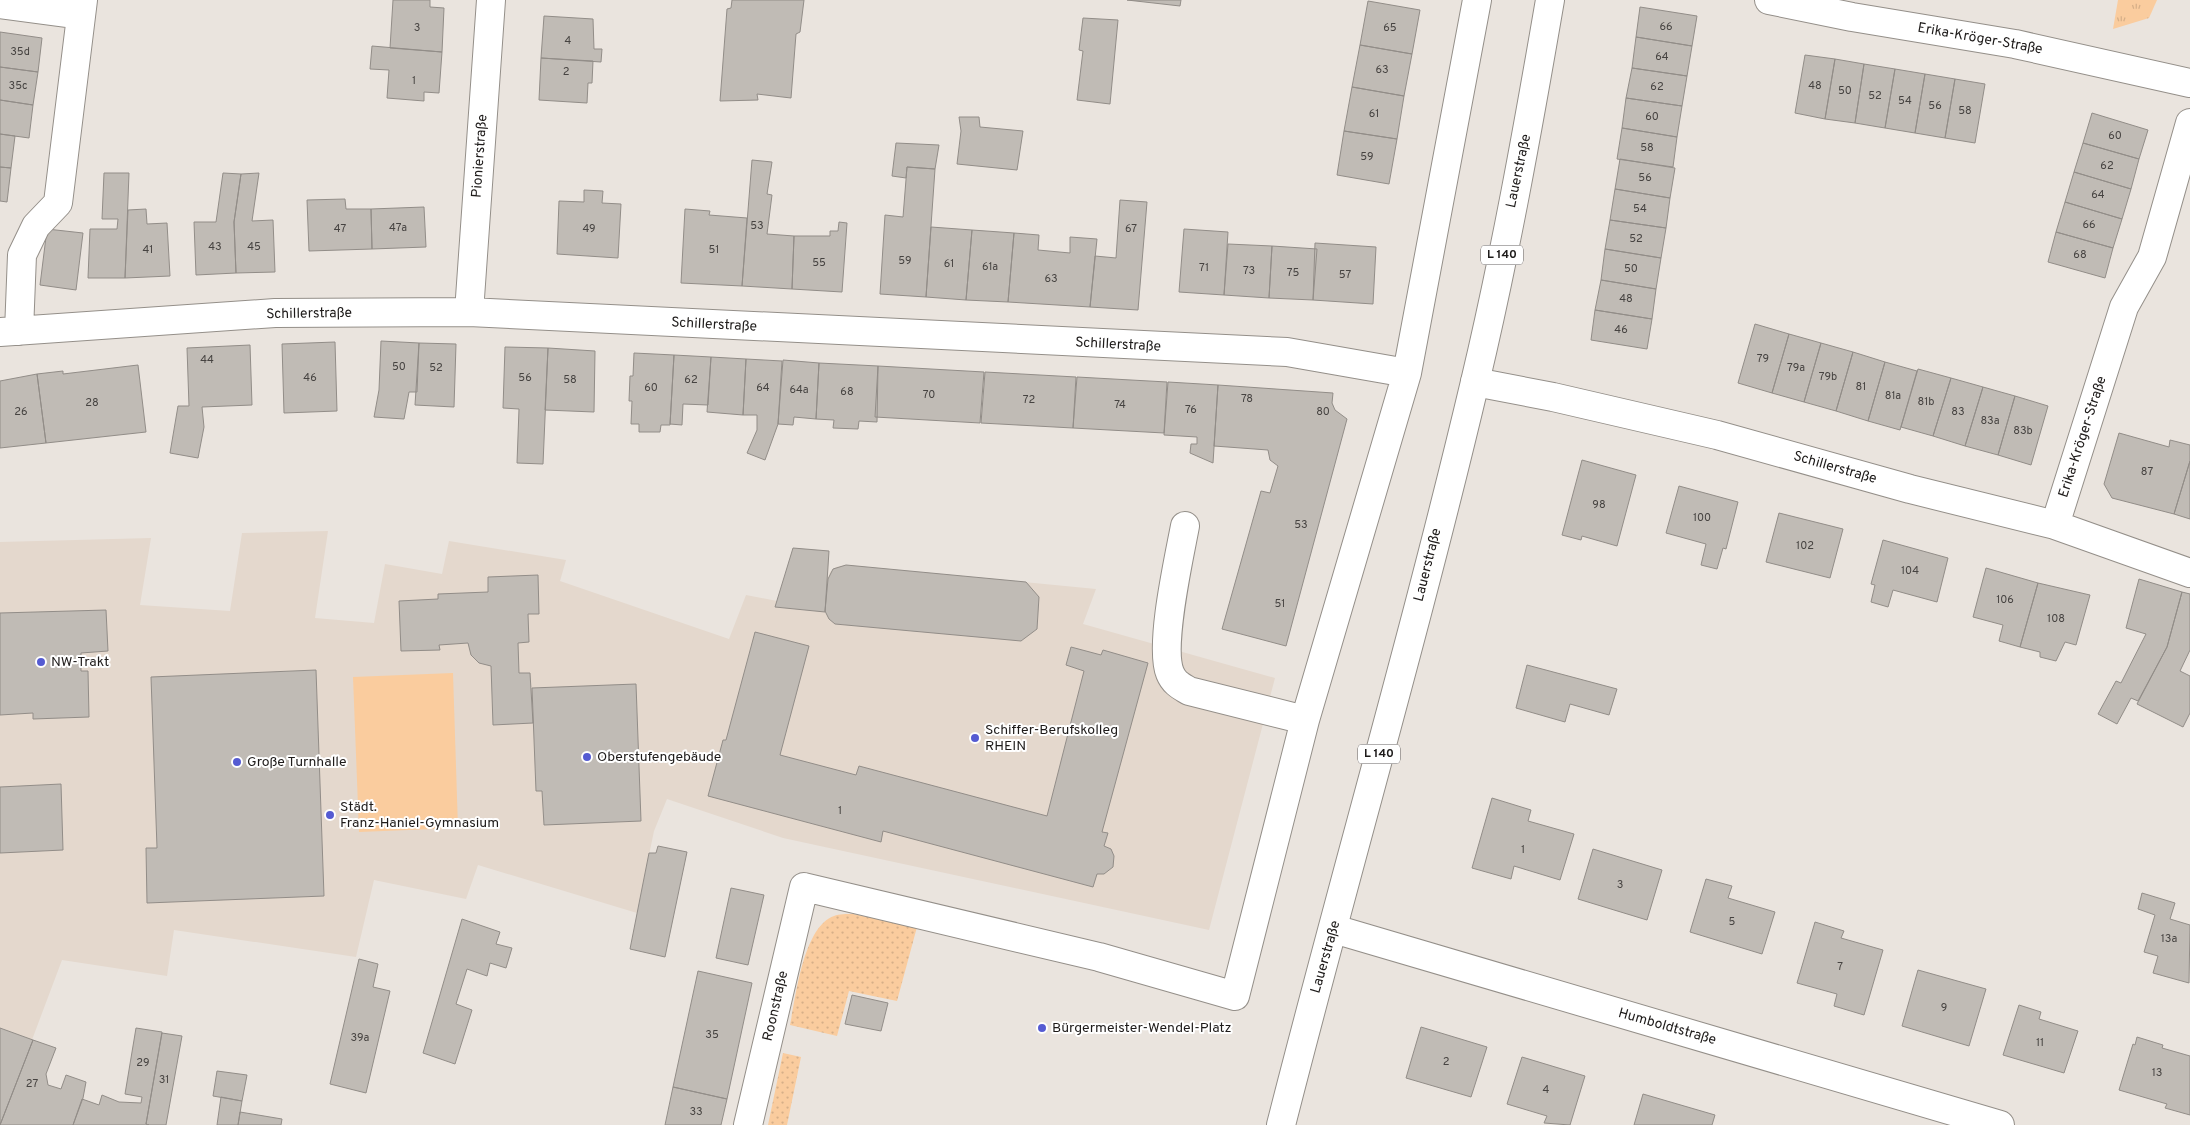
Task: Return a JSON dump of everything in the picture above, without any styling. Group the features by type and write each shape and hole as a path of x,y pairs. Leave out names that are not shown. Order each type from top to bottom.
{"street":[{"name":"Pionierstraße","path":"469,312 491,0"},
{"path":"1185,526 1171,607 1166,660 1170,674 1176,684 1189,691 1306,720 1407,373 1477,0"},
{"name":"Lauerstraße","path":"1281,1125 1334,929 1475,382 1528,128 1550,0"},
{"name":"Erika-Kröger-Straße","path":"1769,0 1852,17 2015,44 2190,82"},
{"name":"Schillerstraße","path":"0,4 82,7 58,203 36,226 22,255 9,331 275,314 469,312 1287,352 1407,373"},
{"name":"Erika-Kröger-Straße","path":"2055,525 2124,307 2152,258 2190,123"},
{"name":"Schillerstraße","path":"1475,382 1553,397 1717,436 1910,489 2055,525 2190,573"},
{"name":"Roonstraße","path":"748,1125 804,887 1099,957 1235,996 1306,720"},
{"name":"Humboldtstraße","path":"1334,929 2000,1125"}],"shaded area":[{"name":"Städt. Franz-Haniel-Gymnasium","path":"328,531 315,618 374,623 385,564 442,574 449,541 566,560 560,581 729,639 746,595 777,601 793,548 829,551 828,578 830,572 836,567 846,565 1096,589 1083,624 1275,678 1209,930 783,838 667,799 654,831 637,913 478,865 466,899 374,880 356,957 174,930 167,976 62,960 0,1125 0,542 151,538 140,605 230,611 242,533"}],"green space":[{"path":"2118,0 2157,0 2149,18 2113,29"},
{"path":"453,673 458,828 359,832 353,677"},
{"path":"853,914 917,927 897,1001 849,991 837,1036 790,1025 798,981 808,948 815,934 823,923 834,916"},
{"path":"783,1053 801,1057 787,1125 768,1125"}],"building":[{"path":"393,0 430,0 430,7 444,8 442,52 390,48"},
{"path":"732,0 804,0 800,32 796,34 791,98 757,94 758,100 720,101 727,9 731,8"},
{"path":"1127,0 1181,0 1180,6"},
{"path":"1368,1 1420,10 1412,54 1360,45"},
{"path":"1640,7 1697,16 1692,46 1636,37"},
{"path":"544,16 593,19 594,49 602,49 601,62 541,58"},
{"path":"1083,18 1118,20 1110,104 1077,100 1083,51 1079,50"},
{"path":"0,32 42,38 38,72 0,67"},
{"path":"1636,37 1692,46 1687,76 1632,68"},
{"path":"1360,45 1412,54 1404,96 1352,87"},
{"path":"372,46 442,52 439,93 424,92 424,101 387,98 389,70 370,69"},
{"path":"1805,55 1835,59 1825,119 1795,113"},
{"path":"541,58 593,61 592,83 588,83 587,103 539,100"},
{"path":"1835,59 1864,64 1855,123 1825,119"},
{"path":"1864,64 1895,69 1885,128 1855,123"},
{"path":"0,67 38,72 33,105 0,100"},
{"path":"1632,68 1687,76 1682,106 1626,98"},
{"path":"1895,69 1925,74 1915,133 1885,128"},
{"path":"1925,74 1955,79 1945,138 1915,133"},
{"path":"1955,79 1985,84 1975,143 1945,138"},
{"path":"1352,87 1404,96 1397,139 1344,131"},
{"path":"1626,98 1682,106 1677,137 1622,128"},
{"path":"0,100 33,105 29,138 0,134"},
{"path":"2092,113 2148,130 2139,159 2083,143"},
{"path":"959,117 979,117 980,127 1023,131 1017,170 957,164 961,131"},
{"path":"1622,128 1677,137 1673,167 1617,159"},
{"path":"1344,131 1397,139 1389,184 1337,175"},
{"path":"0,134 15,136 11,168 0,167"},
{"path":"896,143 939,145 935,169 907,167 906,178 892,176"},
{"path":"2083,143 2139,159 2131,189 2074,172"},
{"path":"1620,159 1675,168 1670,198 1615,189"},
{"path":"752,160 772,162 767,194 772,195 767,234 794,236 792,289 742,286"},
{"path":"0,167 11,168 7,202 0,201"},
{"path":"907,167 935,169 926,297 880,294 885,215 903,217"},
{"path":"2074,172 2131,189 2122,219 2065,202"},
{"path":"104,173 129,173 125,278 88,278 90,229 117,229 118,219 102,219"},
{"path":"223,173 241,174 234,222 236,273 196,275 194,222 216,222"},
{"path":"259,173 252,221 273,220 275,272 236,273 234,222 241,174"},
{"path":"1615,189 1670,198 1666,228 1610,220"},
{"path":"584,190 603,191 602,203 621,204 618,258 557,254 559,201 584,202"},
{"path":"345,199 346,209 371,209 372,249 309,251 307,200"},
{"path":"1120,200 1147,202 1138,310 1090,307 1095,256 1116,258"},
{"path":"2065,202 2122,219 2113,248 2056,232"},
{"path":"424,207 426,247 372,249 371,209"},
{"path":"146,209 147,224 167,223 170,276 125,278 128,210"},
{"path":"685,209 710,211 709,215 747,218 742,286 681,283"},
{"path":"1610,220 1666,228 1661,258 1605,249"},
{"path":"839,222 847,223 842,292 792,289 794,236 830,236 830,231 838,231"},
{"path":"931,227 972,230 966,300 926,297"},
{"path":"47,229 83,233 76,290 40,285"},
{"path":"1184,229 1228,232 1224,295 1179,292"},
{"path":"972,230 1014,233 1008,302 966,300"},
{"path":"2056,232 2113,248 2105,278 2048,262"},
{"path":"1014,233 1039,235 1038,250 1070,253 1070,237 1097,239 1090,307 1008,302"},
{"path":"1315,243 1376,247 1373,304 1313,300"},
{"path":"1228,244 1272,246 1269,298 1224,295"},
{"path":"1272,246 1317,249 1313,300 1269,298"},
{"path":"1605,249 1661,258 1656,289 1601,280"},
{"path":"1601,280 1656,289 1652,319 1595,310"},
{"path":"1595,310 1652,319 1647,349 1591,340"},
{"path":"1755,324 1789,334 1772,393 1738,383"},
{"path":"1789,334 1821,343 1804,402 1772,393"},
{"path":"381,341 419,343 417,392 409,392 404,419 374,417 379,390"},
{"path":"335,342 337,411 284,413 282,344"},
{"path":"419,343 456,344 454,407 415,405"},
{"path":"1821,343 1853,352 1836,411 1804,402"},
{"path":"250,345 252,405 202,407 204,427 198,458 170,453 178,406 189,406 187,348"},
{"path":"505,347 548,348 543,464 517,463 519,409 503,408"},
{"path":"548,348 595,351 594,412 545,410"},
{"path":"1853,352 1885,362 1868,421 1836,411"},
{"path":"634,353 674,355 670,425 661,425 660,432 639,432 639,424 631,424 632,401 629,401 630,376 633,376"},
{"path":"674,355 711,357 708,405 683,404 682,425 670,424"},
{"path":"711,357 746,359 743,415 707,412"},
{"path":"746,359 782,361 778,424 765,460 747,453 757,430 757,415 743,415"},
{"path":"783,360 819,363 816,419 794,417 793,425 778,424"},
{"path":"1885,362 1917,371 1900,430 1868,421"},
{"path":"819,363 878,366 877,422 859,421 858,429 833,428 834,420 816,419"},
{"path":"138,365 146,432 46,443 37,374 63,371 63,374"},
{"path":"878,366 984,372 980,423 875,417"},
{"path":"1918,369 1951,378 1933,436 1901,427"},
{"path":"985,372 1076,377 1073,428 981,423"},
{"path":"37,374 46,443 0,448 0,381"},
{"path":"1077,377 1167,382 1164,433 1073,428"},
{"path":"1951,378 1983,387 1965,446 1933,436"},
{"path":"1168,382 1218,385 1213,463 1190,453 1191,444 1197,444 1197,437 1164,435"},
{"path":"1218,385 1333,393 1332,403 1335,410 1347,419 1286,646 1222,629 1261,491 1270,493 1278,466 1270,460 1268,450 1214,446"},
{"path":"1983,387 2015,396 1998,455 1965,446"},
{"path":"2015,396 2048,406 2031,465 1998,455"},
{"path":"2119,433 2169,447 2170,440 2190,445 2190,461 2174,514 2112,498 2104,484"},
{"path":"1582,460 1636,475 1617,546 1582,536 1581,540 1562,535"},
{"path":"2190,461 2190,519 2174,514"},
{"path":"1679,486 1738,502 1726,549 1723,548 1717,569 1701,565 1706,544 1666,533"},
{"path":"1779,513 1843,529 1830,578 1766,562"},
{"path":"1883,540 1948,558 1937,602 1893,590 1888,607 1871,602 1875,585 1871,584"},
{"path":"793,548 829,551 825,612 775,607"},
{"path":"846,565 1026,582 1039,597 1037,629 1021,641 835,624 829,619 825,611 828,579 833,569"},
{"path":"1986,568 2038,583 2020,647 1999,641 2003,625 1973,617"},
{"path":"538,575 539,614 528,614 529,642 518,643 519,673 530,673 533,723 493,725 491,666 479,663 471,655 468,643 439,645 440,650 401,651 399,601 438,599 438,594 488,592 488,577"},
{"path":"2139,579 2182,592 2167,647 2138,701 2131,698 2117,724 2098,714 2116,681 2121,683 2146,634 2126,628"},
{"path":"2038,583 2090,595 2076,645 2065,642 2056,661 2040,657 2040,652 2020,647"},
{"path":"2182,592 2190,594 2190,650 2180,671 2190,676 2190,713 2183,727 2137,704 2167,647"},
{"name":"NW-Trakt","path":"106,610 108,651 81,653 81,671 88,671 89,717 33,719 33,713 0,715 0,613"},
{"path":"755,632 809,646 780,755 856,775 859,766 1047,816 1084,671 1066,665 1071,647 1101,655 1103,650 1148,663 1102,832 1108,833 1104,846 1111,849 1114,856 1113,867 1104,874 1097,874 1093,887 883,831 881,842 708,796 723,740 726,740"},
{"path":"1527,665 1617,689 1609,715 1570,704 1565,722 1516,708"},
{"name":"Große Turnhalle","path":"316,670 324,896 147,903 146,848 157,848 151,677"},
{"name":"Oberstufengebäude","path":"636,684 641,821 544,825 542,791 536,791 532,688"},
{"path":"61,784 63,850 0,853 0,787"},
{"path":"1492,798 1531,810 1528,821 1574,834 1560,880 1514,866 1511,879 1472,868"},
{"path":"658,846 687,852 665,957 630,949 649,853 656,853"},
{"path":"1593,849 1662,870 1647,920 1578,899"},
{"path":"1706,879 1732,886 1728,898 1775,912 1762,954 1690,932"},
{"path":"731,888 764,895 748,965 716,958"},
{"path":"2142,893 2175,903 2170,919 2190,925 2189,983 2153,973 2158,956 2144,952 2155,915 2138,909"},
{"path":"462,919 500,932 496,944 512,948 506,968 490,963 487,976 467,969 456,1004 472,1010 455,1064 423,1053"},
{"path":"1815,922 1844,931 1841,938 1883,950 1864,1015 1834,1006 1837,994 1797,983"},
{"path":"359,959 378,964 373,987 390,991 366,1093 330,1084"},
{"path":"1918,970 1986,989 1969,1046 1902,1026"},
{"path":"698,971 752,983 727,1099 673,1087"},
{"path":"852,995 888,1003 881,1031 845,1024"},
{"path":"2019,1005 2041,1012 2039,1019 2078,1031 2064,1073 2003,1055"},
{"path":"1421,1027 1487,1047 1471,1097 1406,1078"},
{"path":"0,1028 33,1040 0,1125"},
{"path":"136,1028 162,1032 146,1124 149,1125 73,1125 82,1099 99,1105 102,1095 119,1102 141,1103 142,1097 125,1094"},
{"path":"162,1033 182,1036 166,1125 149,1125 146,1124"},
{"path":"2137,1037 2163,1045 2162,1048 2190,1056 2190,1115 2165,1108 2167,1104 2119,1090 2133,1044 2135,1045"},
{"path":"33,1040 56,1048 46,1074 48,1085 61,1089 66,1075 86,1082 83,1098 73,1125 0,1125"},
{"path":"1522,1057 1585,1076 1570,1125 1544,1123 1547,1116 1507,1104"},
{"path":"217,1071 247,1075 242,1101 213,1096"},
{"path":"673,1087 727,1099 721,1125 665,1125"},
{"path":"1643,1094 1715,1115 1712,1125 1634,1125"},
{"path":"221,1097 242,1101 238,1125 217,1125"},
{"path":"240,1112 282,1119 281,1125 238,1125"}],"place":[{"name":"NW-Trakt","path":"41,662"},
{"name":"Schiffer-Berufskolleg RHEIN","path":"975,738"},
{"name":"Oberstufengebäude","path":"587,757"},
{"name":"Große Turnhalle","path":"237,762"},
{"name":"Städt. Franz-Haniel-Gymnasium","path":"330,815"},
{"name":"Bürgermeister-Wendel-Platz","path":"1042,1028"}]}
